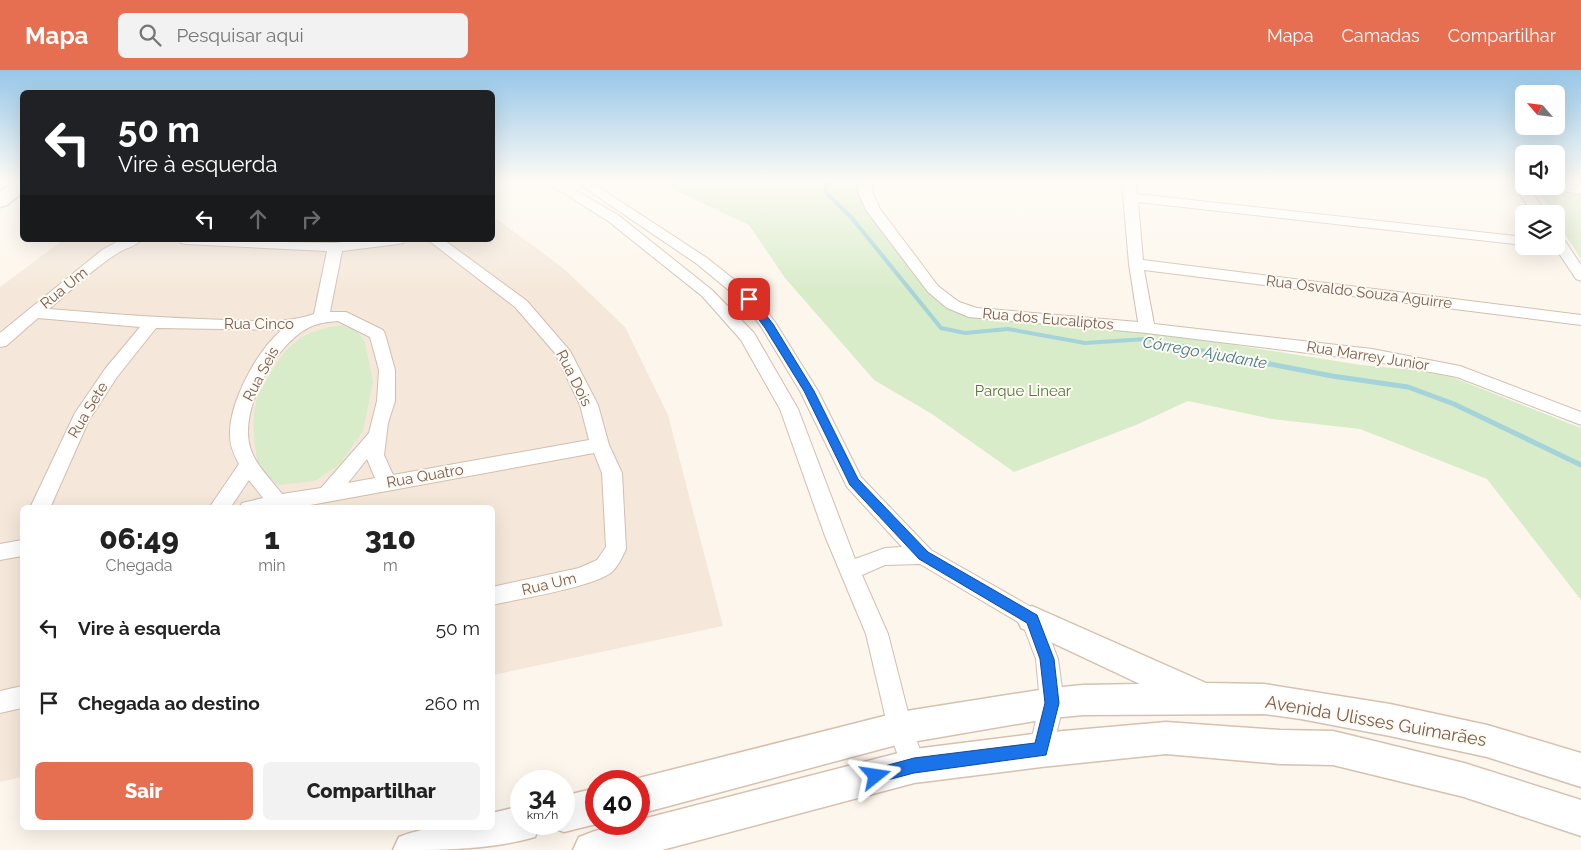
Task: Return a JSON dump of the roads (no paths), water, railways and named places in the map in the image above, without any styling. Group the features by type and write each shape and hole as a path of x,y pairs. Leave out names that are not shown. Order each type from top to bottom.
{"street":[{"path":"614,218 707,293 748,337 789,409 835,536 877,634 900,728 914,766"},
{"path":"637,218 702,262 749,299 769,326 809,391 854,482 924,556 1032,619 1205,698"},
{"name":"Rua dos Eucaliptos","path":"879,218 933,289 954,305 975,312 1147,328"},
{"path":"1132,218 1136,264 1147,328"},
{"path":"1349,218 1515,240"},
{"name":"Rua Um","path":"0,342 107,253 129,242"},
{"path":"214,242 269,246 335,247 380,242"},
{"name":"Rua Dois","path":"438,242 521,304 562,351 589,405 600,445 612,473 616,549 604,566"},
{"path":"321,317 335,247"},
{"path":"1565,252 1581,276"},
{"name":"Rua Osvaldo Souza Aguirre","path":"1136,264 1581,320"},
{"name":"Rua Cinco","path":"33,313 152,323 266,326 302,324 321,317 340,316 377,334 387,370 386,401 379,423 375,455 387,483"},
{"name":"Rua Sete","path":"41,505 81,418 111,373 152,323"},
{"name":"Rua Seis","path":"288,503 248,465 238,437 246,397 268,356 279,341 302,324"},
{"name":"Rua Seis","path":"266,326 279,341"},
{"name":"Rua Marrey Junior","path":"1147,328 1372,355 1428,364 1460,372 1581,418"},
{"path":"327,494 379,434"},
{"name":"Rua Quatro","path":"272,505 600,445"},
{"path":"221,505 248,465"},
{"path":"0,552 20,548"},
{"path":"850,571 884,555 924,556"},
{"name":"Rua Um","path":"495,595 583,576 604,566"},
{"path":"1032,619 1047,659 1052,703 1041,750"},
{"path":"0,702 20,697"},
{"name":"Avenida Ulisses Guimarães","path":"650,793 900,728 1052,703 1083,700 1264,699 1390,720 1487,740 1581,770"},
{"path":"1390,720 1397,763"},
{"path":"592,850 914,766 1041,750 1166,738 1280,747 1333,748 1464,780 1581,818"},
{"path":"412,850 510,827"}],"waterway":[{"name":"Córrego Ajudante","path":"852,218 941,328 965,333 1008,329 1085,343 1146,339 1235,357"},
{"name":"Córrego Ajudante","path":"1229,356 1332,376 1408,387 1454,404 1581,465"}],"park label":[{"name":"Parque Linear","path":"1023,391"}]}
